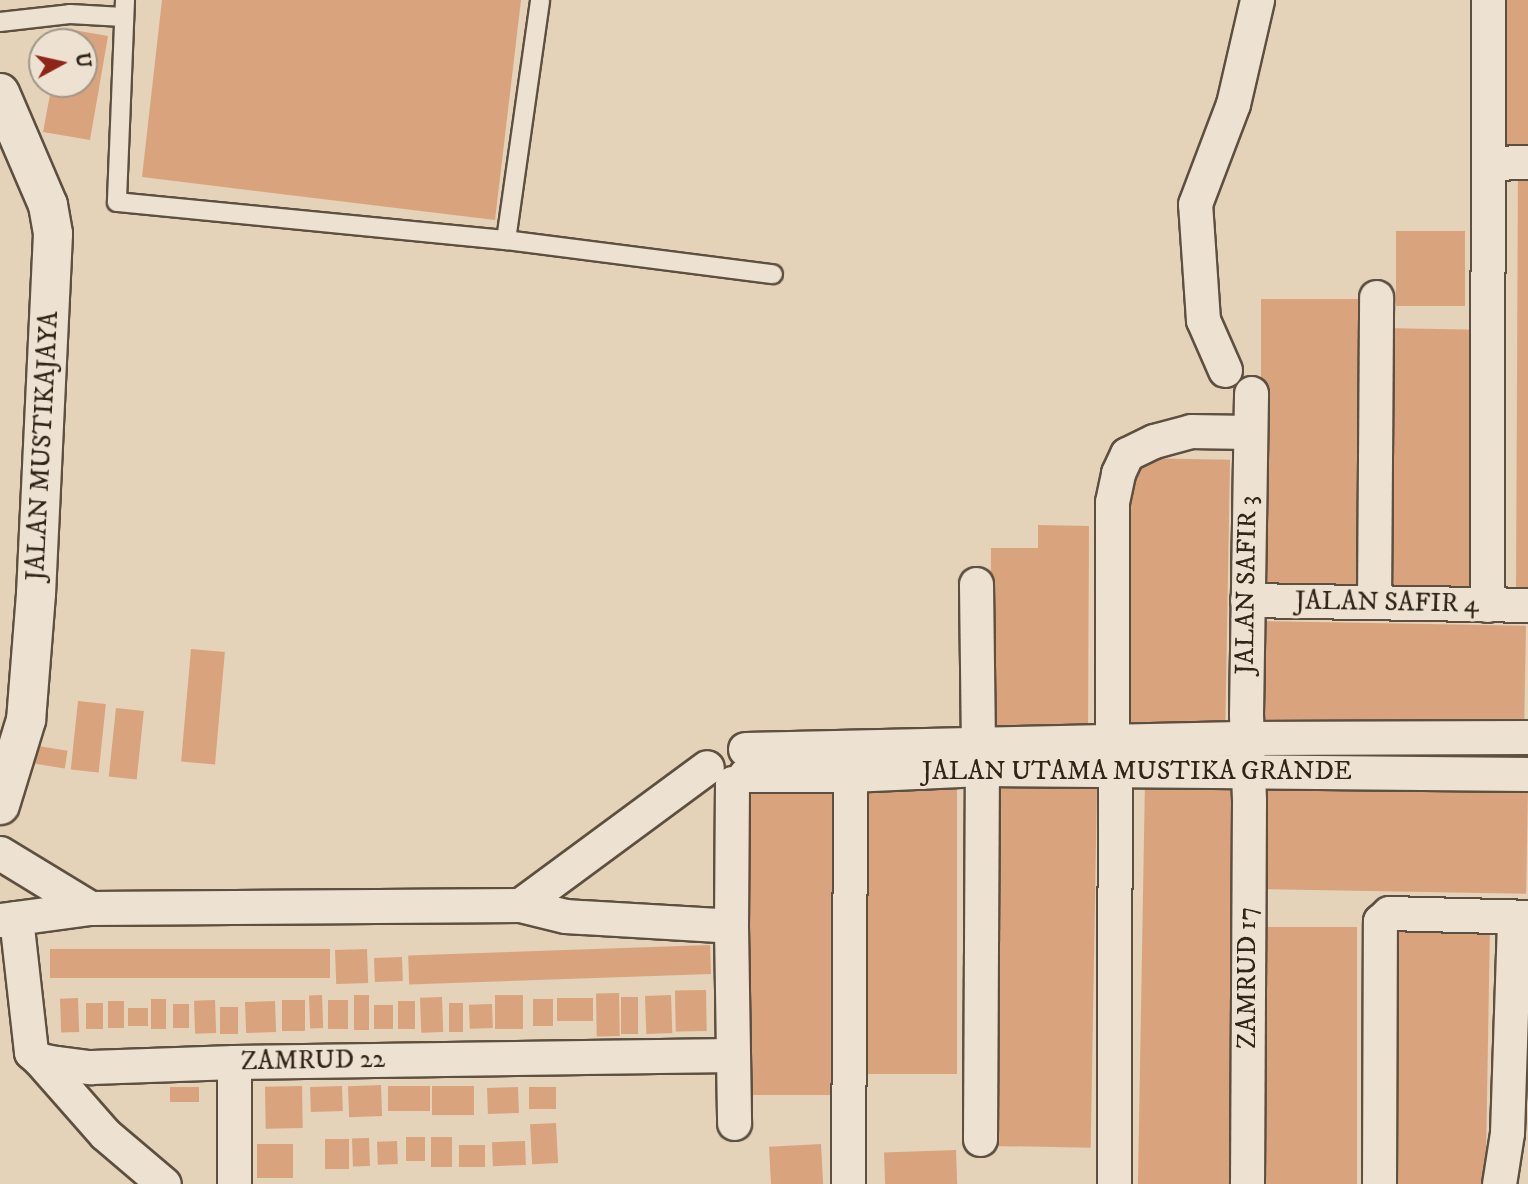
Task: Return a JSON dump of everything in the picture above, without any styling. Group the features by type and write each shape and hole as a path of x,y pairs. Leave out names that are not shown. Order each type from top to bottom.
{"street":[{"path":"1225,370 1203,320 1195,204 1233,104 1257,0"},
{"path":"1487,605 1488,0"},
{"name":"JALAN MUSTIKAJAYA","path":"0,93 48,205 52,234 36,594 26,720 0,805"},
{"path":"1488,163 1528,162"},
{"path":"1374,602 1376,297"},
{"name":"JALAN SAFIR 3","path":"1249,771 1246,738 1248,432 1251,393"},
{"path":"1114,1184 1112,502 1118,473 1127,454 1154,441 1191,431 1248,432"},
{"path":"976,584 980,756 980,1139"},
{"name":"JALAN SAFIR 4","path":"1247,600 1528,605"},
{"name":"JALAN UTAMA MUSTIKA GRANDE","path":"1113,756 1246,738 1528,737"},
{"name":"JALAN UTAMA MUSTIKA GRANDE","path":"732,768 850,775 980,756"},
{"name":"JALAN UTAMA MUSTIKA GRANDE","path":"732,768 980,756 1113,756 1249,771 1528,774"},
{"path":"520,905 732,768"},
{"path":"732,768 734,1123"},
{"name":"ZAMRUD 17","path":"1247,1184 1249,771"},
{"path":"848,1184 850,775"},
{"path":"0,853 90,908"},
{"path":"164,1184 105,1134 31,1052 8,919 90,908 520,905 565,916 731,926"},
{"path":"1378,1184 1380,921 1389,913 1521,916 1507,1133 1499,1184"},
{"name":"ZAMRUD 22","path":"40,1060 91,1068 234,1062 733,1055"},
{"path":"234,1062 234,1184"}],"lane":[{"path":"506,240 540,0"},
{"path":"0,22 124,9 117,202 506,240 773,274"}],"building":[{"path":"162,0 521,0 495,220 142,177"},
{"path":"1502,0 1528,0 1528,156 1502,156"},
{"path":"98,34 108,36 98,94"},
{"path":"49,98 97,98 90,140 43,132"},
{"path":"1518,165 1528,165 1528,595 1516,595"},
{"path":"1396,231 1465,231 1465,306 1396,306"},
{"path":"1261,299 1359,299 1359,589 1261,589"},
{"path":"1381,328 1480,330 1475,597 1376,595"},
{"path":"1132,458 1230,460 1225,727 1127,725"},
{"path":"1038,525 1089,526 1088,728 990,727 991,548 1038,548"},
{"path":"1252,621 1526,626 1524,730 1250,725"},
{"path":"191,649 225,652 215,765 181,762"},
{"path":"78,701 106,704 99,773 71,770"},
{"path":"116,708 144,711 137,780 109,777"},
{"path":"32,745 68,751 65,768 29,763"},
{"path":"746,779 844,779 844,1095 746,1095"},
{"path":"1145,780 1242,782 1235,1184 1138,1184"},
{"path":"859,782 957,782 957,1074 859,1074"},
{"path":"999,784 1097,786 1091,1148 993,1146"},
{"path":"1253,785 1528,790 1526,894 1251,889"},
{"path":"1392,925 1490,927 1485,1184 1387,1184"},
{"path":"1258,927 1357,927 1357,1184 1258,1184"},
{"path":"710,945 711,974 409,985 408,956"},
{"path":"50,949 330,949 330,978 50,978"},
{"path":"367,949 368,983 336,984 335,950"},
{"path":"402,957 403,981 375,982 374,958"},
{"path":"706,990 707,1031 676,1032 675,991"},
{"path":"596,993 619,993 620,1036 597,1036"},
{"path":"309,995 322,995 323,1028 310,1028"},
{"path":"354,995 369,995 369,1030 354,1030"},
{"path":"495,995 523,995 523,1029 495,1029"},
{"path":"671,995 672,1033 646,1034 645,996"},
{"path":"442,997 443,1032 421,1033 420,998"},
{"path":"621,997 638,997 638,1034 621,1034"},
{"path":"78,998 79,1032 61,1033 60,999"},
{"path":"557,998 593,998 593,1021 557,1021"},
{"path":"151,999 166,999 166,1029 151,1029"},
{"path":"533,999 553,999 553,1026 533,1026"},
{"path":"215,1000 216,1033 195,1034 194,1001"},
{"path":"282,1000 305,1000 305,1031 282,1031"},
{"path":"328,1000 348,1000 348,1029 328,1029"},
{"path":"108,1001 124,1001 124,1028 108,1028"},
{"path":"275,1001 276,1032 246,1033 245,1002"},
{"path":"398,1001 415,1001 415,1029 398,1029"},
{"path":"86,1003 103,1003 103,1029 86,1029"},
{"path":"449,1003 463,1003 463,1032 449,1032"},
{"path":"173,1004 189,1004 189,1028 173,1028"},
{"path":"492,1004 493,1028 470,1029 469,1005"},
{"path":"374,1005 393,1005 393,1029 374,1029"},
{"path":"220,1007 238,1007 238,1034 220,1034"},
{"path":"128,1008 148,1008 148,1026 128,1026"},
{"path":"381,1085 382,1116 349,1117 348,1086"},
{"path":"302,1086 303,1128 266,1129 265,1087"},
{"path":"342,1086 343,1111 311,1112 310,1087"},
{"path":"388,1086 430,1086 430,1111 388,1111"},
{"path":"432,1086 474,1086 474,1115 432,1115"},
{"path":"170,1087 199,1087 199,1102 170,1102"},
{"path":"518,1087 519,1113 488,1114 487,1088"},
{"path":"529,1087 556,1087 556,1109 529,1109"},
{"path":"556,1123 558,1163 532,1164 530,1124"},
{"path":"406,1137 425,1137 425,1161 406,1161"},
{"path":"431,1137 452,1137 452,1167 431,1167"},
{"path":"369,1138 370,1166 353,1167 352,1139"},
{"path":"325,1139 349,1139 349,1169 325,1169"},
{"path":"397,1141 398,1164 378,1165 377,1142"},
{"path":"525,1141 526,1165 493,1166 492,1142"},
{"path":"257,1144 293,1144 293,1178 257,1178"},
{"path":"821,1144 823,1184 771,1184 769,1147"},
{"path":"459,1145 485,1145 485,1167 459,1167"},
{"path":"956,1150 957,1184 885,1184 884,1153"}]}
